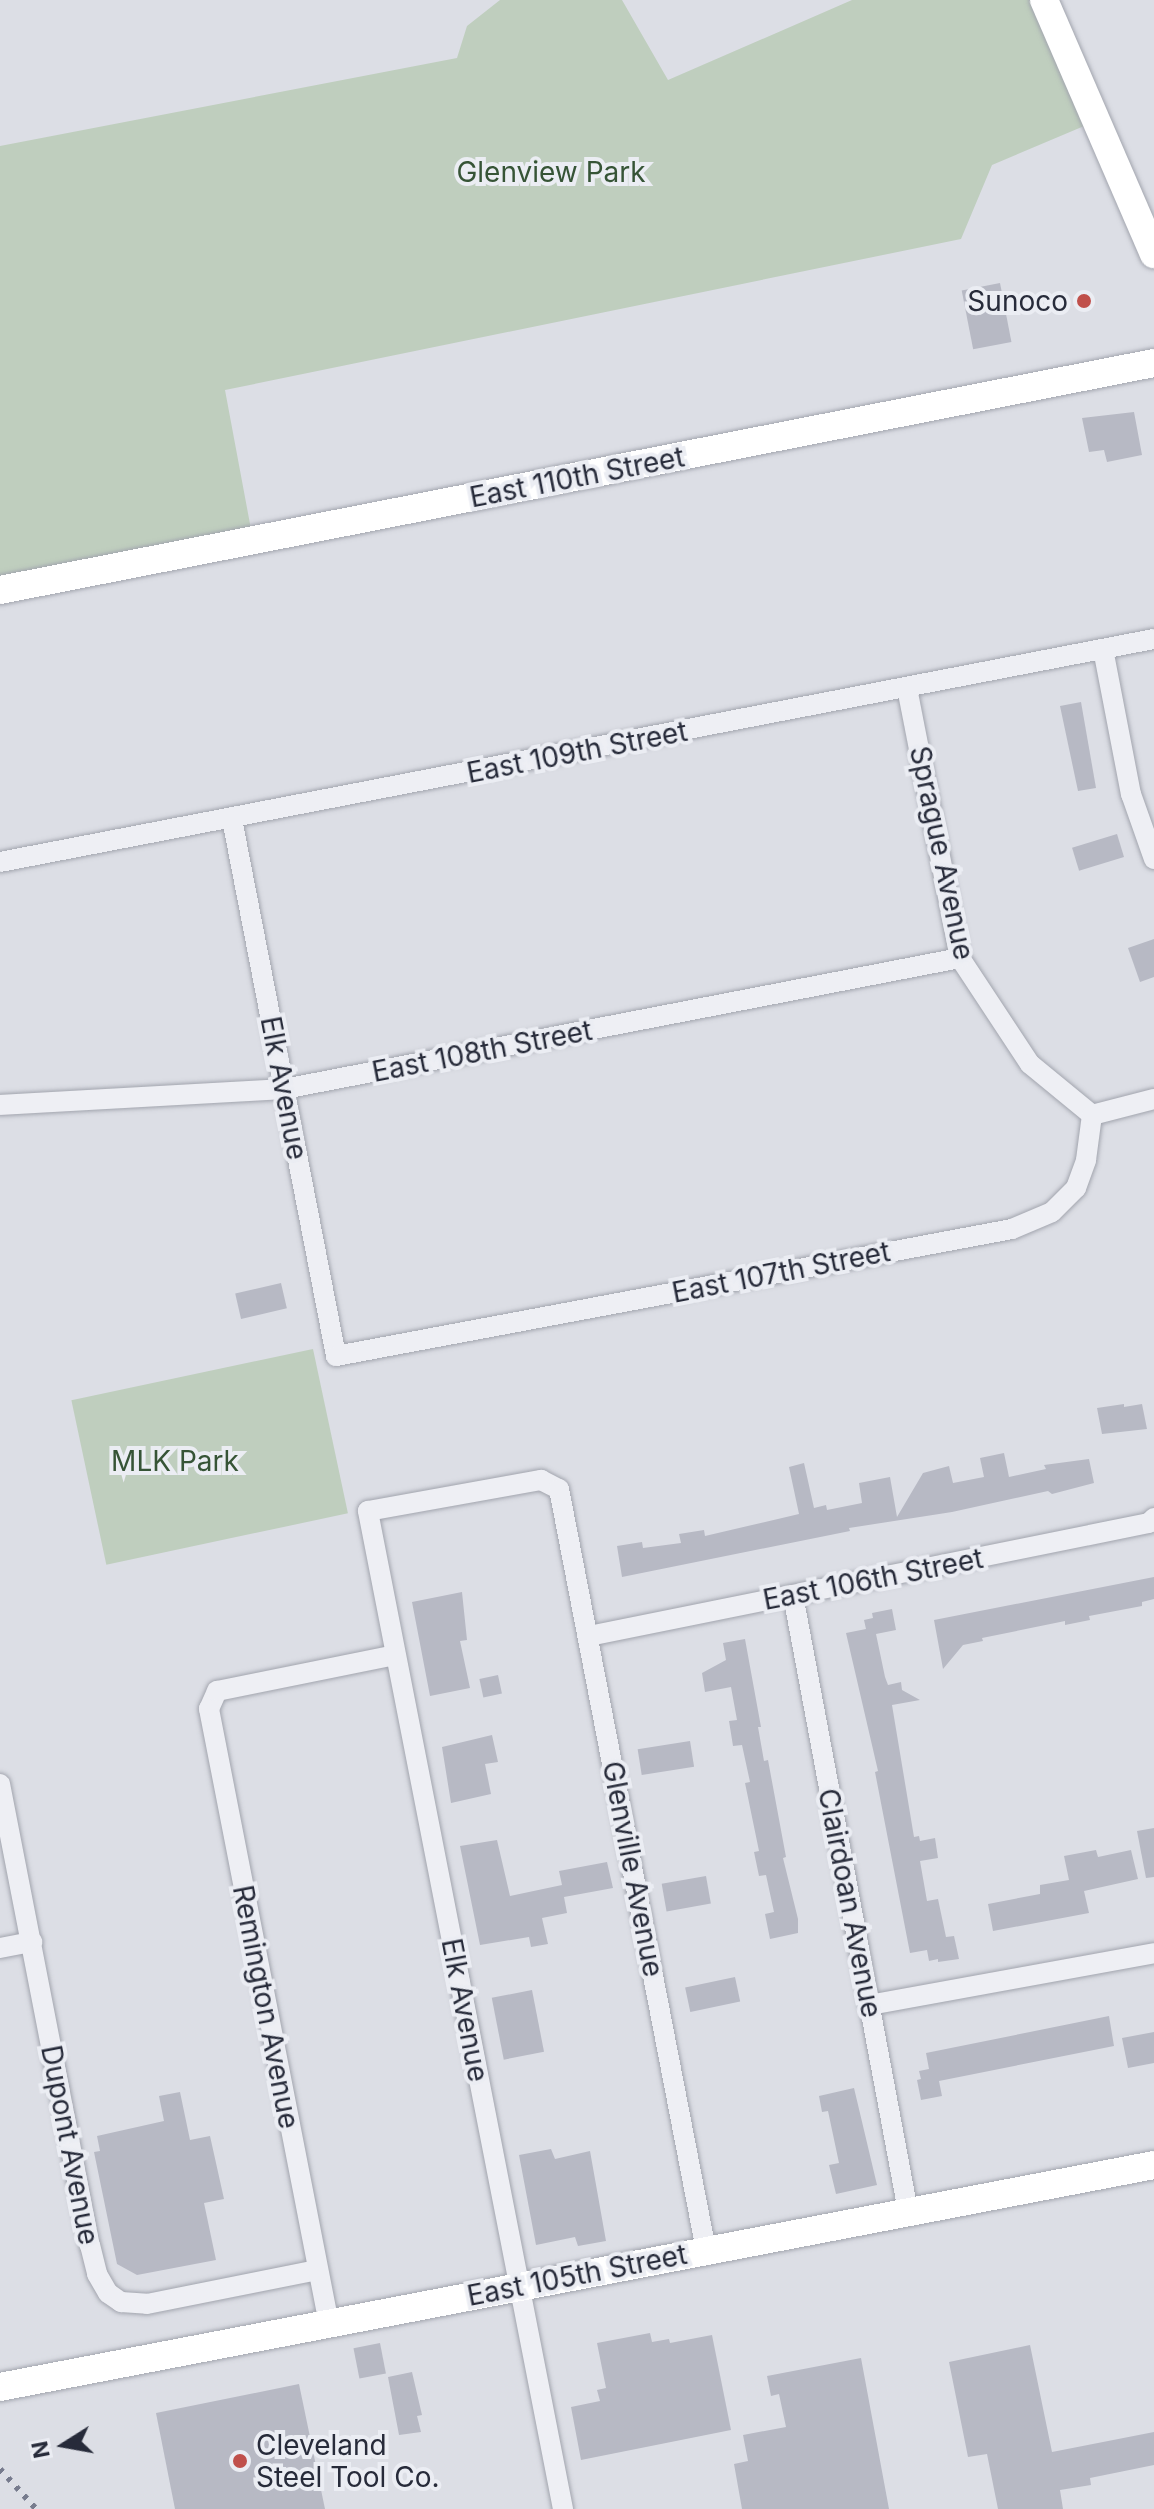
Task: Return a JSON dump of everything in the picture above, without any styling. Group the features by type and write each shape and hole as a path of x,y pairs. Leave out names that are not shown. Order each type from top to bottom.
{"street":[{"path":"1044,0 1154,254"},
{"name":"East 110th Street","path":"0,590 1154,363"},
{"name":"East 109th Street","path":"0,862 1154,639"},
{"path":"1103,649 1131,794 1154,859"},
{"name":"Sprague Avenue","path":"907,688 960,958 1030,1064 1092,1115"},
{"name":"Elk Avenue","path":"232,819 336,1356"},
{"name":"East 108th Street","path":"0,1105 284,1089 960,958"},
{"path":"1092,1115 1154,1099"},
{"name":"East 107th Street","path":"336,1356 1012,1229 1052,1212 1076,1188 1086,1160 1092,1115"},
{"name":"Elk Avenue","path":"559,1489 541,1480 368,1511 563,2509"},
{"name":"Glenville Avenue","path":"559,1489 706,2250"},
{"name":"East 106th Street","path":"589,1636 1149,1523 1154,1518"},
{"name":"Clairdoan Avenue","path":"793,1595 908,2211"},
{"name":"Remington Avenue","path":"329,2324 209,1709 217,1691 395,1655"},
{"name":"Dupont Avenue","path":"0,1784 92,2254 97,2274 108,2293 121,2302 147,2304 317,2270"},
{"path":"0,1948 32,1942"},
{"path":"869,2005 1154,1953"},
{"name":"East 105th Street","path":"0,2387 1154,2165"}],"green space":[{"name":"Glenview Park","path":"500,0 622,0 668,80 852,0 1044,0 1096,121 992,165 961,239 225,390 253,540 0,590 0,146 457,58 467,26"},
{"name":"MLK Park","path":"313,1349 348,1513 106,1565 71,1400"}],"building":[{"path":"1000,283 1011,342 973,349 962,290"},
{"path":"1134,412 1142,455 1107,462 1104,450 1089,452 1082,418"},
{"path":"1081,702 1096,788 1078,791 1060,706"},
{"path":"1117,834 1124,857 1079,871 1072,848"},
{"path":"1154,939 1154,977 1140,982 1128,948"},
{"path":"281,1283 287,1308 241,1319 235,1294"},
{"path":"1124,1404 1124,1407 1142,1404 1147,1429 1102,1434 1097,1408"},
{"path":"1004,1453 1009,1477 1046,1469 1044,1465 1089,1459 1094,1483 1052,1494 1048,1491 952,1512 849,1528 850,1531 622,1577 617,1546 642,1542 643,1548 681,1543 679,1534 704,1530 705,1536 799,1514 789,1467 804,1463 814,1508 826,1505 827,1510 862,1503 859,1483 890,1477 897,1517 923,1473 949,1466 953,1483 984,1477 980,1458"},
{"path":"1154,1577 1154,1599 1142,1602 1142,1606 1089,1616 1090,1620 1065,1625 1065,1621 982,1638 983,1641 963,1645 943,1669 934,1620"},
{"path":"462,1592 467,1640 460,1641 470,1688 430,1696 412,1602"},
{"path":"892,1609 896,1630 876,1634 885,1677 888,1685 901,1682 902,1690 920,1700 892,1705 914,1837 919,1836 920,1841 935,1838 938,1858 920,1861 927,1901 938,1899 946,1937 954,1936 959,1959 929,1961 927,1950 910,1953 875,1772 878,1771 846,1633 866,1629 864,1620 873,1618 872,1613"},
{"path":"745,1639 764,1761 768,1760 786,1857 783,1858 798,1919 798,1933 770,1939 765,1914 774,1912 766,1875 759,1876 754,1852 759,1851 745,1783 750,1782 742,1745 733,1746 729,1721 737,1720 731,1687 705,1692 702,1673 726,1660 723,1643"},
{"path":"498,1675 502,1694 483,1698 479,1679"},
{"path":"492,1735 498,1762 485,1764 491,1794 451,1803 442,1747"},
{"path":"690,1741 694,1767 642,1775 638,1749"},
{"path":"1154,1828 1154,1877 1146,1878 1137,1831"},
{"path":"497,1840 510,1896 562,1885 559,1871 607,1862 613,1888 564,1897 567,1913 542,1918 548,1944 531,1947 529,1937 480,1945 460,1846"},
{"path":"1096,1850 1098,1857 1131,1850 1138,1879 1084,1891 1089,1913 993,1931 988,1904 1040,1894 1040,1885 1069,1880 1064,1856"},
{"path":"706,1876 711,1904 667,1911 662,1884"},
{"path":"735,1977 740,2001 690,2012 685,1988"},
{"path":"532,1990 544,2052 504,2060 492,1998"},
{"path":"1109,2016 1114,2046 939,2081 942,2096 921,2100 917,2080 921,2079 919,2071 929,2069 926,2053"},
{"path":"1154,2032 1154,2063 1128,2068 1122,2038"},
{"path":"854,2088 877,2185 836,2194 829,2165 839,2163 828,2111 822,2112 819,2096"},
{"path":"180,2092 190,2140 210,2136 224,2199 204,2203 216,2260 137,2275 117,2264 94,2152 100,2151 97,2136 164,2121 159,2096"},
{"path":"551,2149 555,2159 590,2151 606,2241 578,2246 575,2237 536,2245 519,2155"},
{"path":"650,2333 652,2342 669,2339 670,2343 712,2335 731,2430 581,2460 571,2407 600,2401 597,2390 606,2388 597,2343"},
{"path":"380,2343 386,2373 359,2379 353,2348"},
{"path":"1030,2345 1052,2452 1154,2432 1154,2465 1090,2478 1091,2485 1060,2490 1063,2509 998,2509 987,2454 968,2457 949,2362"},
{"path":"861,2358 889,2509 742,2509 734,2464 748,2461 743,2435 786,2427 779,2394 771,2396 767,2376"},
{"path":"412,2372 422,2415 417,2416 421,2432 399,2435 388,2377"},
{"name":"Cleveland Steel Tool Co.","path":"299,2384 325,2509 175,2509 156,2413"}],"railway":[{"path":"0,2469 36,2509"}],"place":[{"name":"Sunoco","path":"1084,301"},
{"name":"Cleveland Steel Tool Co.","path":"240,2461"}]}
